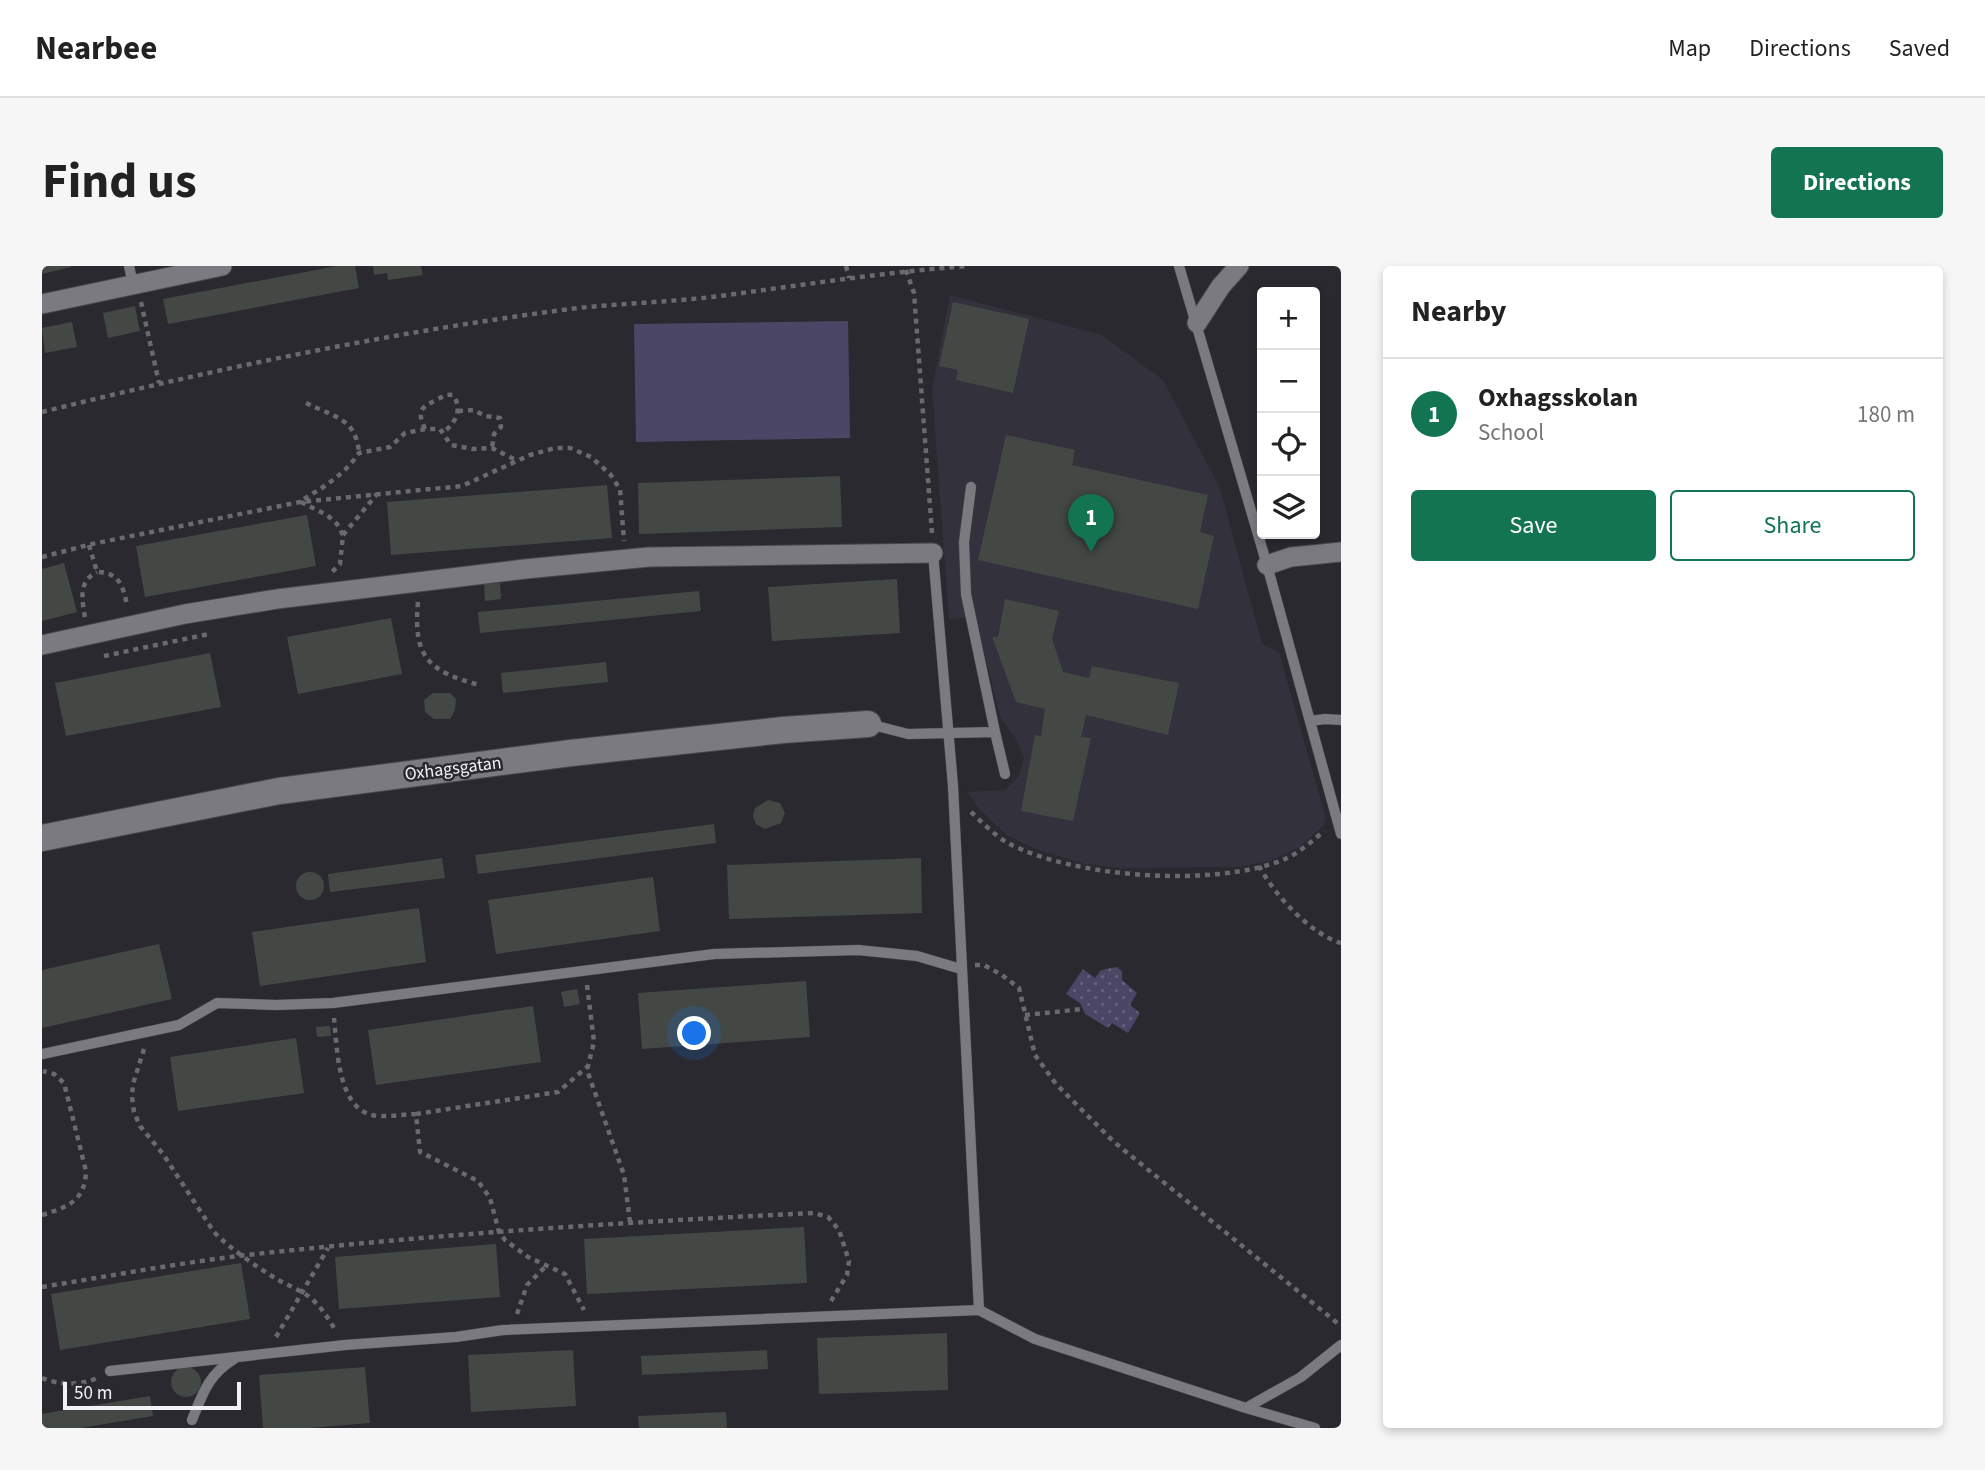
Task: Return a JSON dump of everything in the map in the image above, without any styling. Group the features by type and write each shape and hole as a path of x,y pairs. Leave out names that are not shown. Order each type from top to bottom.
{"street":[{"path":"42,304 133,278 222,266"},
{"path":"1196,323 1221,286 1240,266"},
{"path":"1267,565 1291,557 1341,552"},
{"path":"42,645 197,612 329,592 626,559 933,553"},
{"name":"Oxhagsgatan","path":"42,838 170,811 305,787 571,753 783,730 869,724"}],"lane":[{"path":"1179,266 1267,565 1341,834"},
{"path":"971,486 964,542 967,594 1005,774"},
{"path":"933,553 953,786 979,1311"},
{"path":"1310,721 1341,720"},
{"path":"869,724 908,734 995,732"},
{"path":"42,1054 179,1025 217,1003 333,1003 714,954 858,950 916,956 961,967"},
{"path":"110,1371 503,1330 979,1311 1035,1339 1315,1428"},
{"path":"1246,1408 1301,1377 1341,1345"},
{"path":"192,1420 207,1382 224,1365 238,1357"}],"path":[{"path":"846,266 849,278"},
{"path":"42,412 159,383 302,353 466,325 580,308 718,296 905,270 968,266"},
{"path":"905,270 914,293 933,553"},
{"path":"133,278 159,383"},
{"path":"425,429 420,414 426,403 443,395 453,395 458,411 452,425 444,432"},
{"path":"306,403 346,423 355,431 359,453"},
{"path":"458,411 474,410 485,416 500,418 502,428 494,434 492,449"},
{"path":"300,502 346,470 359,453 390,447 405,433 425,429 440,429 451,444 473,449 492,449 518,461"},
{"path":"42,557 300,502 462,486 518,461 555,449 570,448 591,457 610,474 620,489 626,559"},
{"path":"329,592 330,575 340,564 343,535 377,494"},
{"path":"300,502 327,515 337,524 343,535"},
{"path":"89,545 97,572"},
{"path":"89,634 81,597 86,581 97,572 110,573 118,578 123,586 132,625"},
{"path":"422,581 416,622 418,638 425,656 449,677 479,685"},
{"path":"953,786 970,812 1007,843 1093,870 1211,876 1240,872 1286,859 1338,820"},
{"path":"1259,866 1271,889 1327,939 1341,943"},
{"path":"961,967 984,965 1019,988 1035,1055 1056,1084 1114,1142 1341,1326"},
{"path":"586,970 594,1042 588,1066 589,1080 624,1175 630,1222"},
{"path":"333,1003 342,1077 352,1101 359,1109 375,1116 416,1114 558,1092 588,1066"},
{"path":"1025,1015 1083,1009"},
{"path":"150,1031 137,1068 132,1097 140,1126 163,1154 214,1232 274,1278 304,1293 322,1309 345,1345"},
{"path":"42,1071 54,1074 64,1083 86,1171 85,1184 76,1199 63,1209 42,1215"},
{"path":"416,1114 420,1152 478,1181 490,1198 499,1232 517,1249 565,1275 581,1306 600,1327"},
{"path":"42,1287 245,1255 630,1222 814,1213 828,1217 839,1230 849,1261 847,1275 821,1317"},
{"path":"264,1354 304,1293 329,1248"},
{"path":"503,1330 518,1312 522,1293 527,1285 547,1265"},
{"path":"42,1378 70,1384 94,1380 110,1371"}],"shaded area":[{"path":"950,295 1102,335 1163,380 1220,488 1262,644 1279,652 1326,819 1323,826 1300,847 1270,861 1236,867 1122,868 1084,864 1036,849 1008,836 980,810 967,792 1005,790 1018,777 1024,759 1016,739 1000,717 976,618 949,619 932,389"},
{"path":"848,321 850,438 636,442 634,324"},
{"path":"1117,967 1122,971 1122,980 1137,993 1130,1005 1140,1013 1128,1033 1112,1023 1108,1028 1085,1014 1080,1003 1066,994 1083,969 1095,978 1101,970"}],"building":[{"path":"42,266 71,266 71,267 42,274"},
{"path":"337,266 355,266 359,288 168,324 163,299"},
{"path":"373,266 421,266 423,275 388,280 387,273 374,275"},
{"path":"953,302 1029,319 1013,393 956,380 958,370 939,366"},
{"path":"135,306 140,331 108,338 103,313"},
{"path":"72,322 77,347 45,353 42,328"},
{"path":"1006,435 1075,450 1072,465 1208,495 1200,532 1214,536 1198,609 978,560"},
{"path":"840,476 842,527 639,534 638,483"},
{"path":"607,485 612,538 391,555 387,502"},
{"path":"307,515 316,566 145,597 136,546"},
{"path":"64,563 77,612 42,621 42,569"},
{"path":"897,579 900,633 772,641 768,587"},
{"path":"500,583 501,599 485,601 484,584"},
{"path":"699,591 701,611 480,633 478,612"},
{"path":"1005,599 1059,611 1052,639 1063,672 1089,678 1092,666 1179,683 1168,735 1086,715 1081,737 1091,738 1073,821 1021,811 1035,735 1041,736 1045,709 1016,702 992,637 998,637"},
{"path":"391,618 402,674 298,694 287,637"},
{"path":"210,653 221,707 66,736 55,683"},
{"path":"606,662 608,682 503,693 501,673"},
{"path":"433,693 450,693 456,699 455,710 450,719 434,719 425,712 424,700"},
{"path":"768,800 780,803 785,813 781,823 765,829 756,824 753,816 755,808"},
{"path":"714,824 716,843 478,874 475,855"},
{"path":"442,858 445,878 330,892 328,874"},
{"path":"921,858 922,913 729,919 727,865"},
{"path":"310,872 320,876 324,886 320,896 310,900 300,896 296,886 300,876"},
{"path":"653,877 660,931 496,954 488,900"},
{"path":"419,908 426,962 260,986 252,932"},
{"path":"159,944 172,999 42,1028 42,970"},
{"path":"806,981 810,1037 642,1049 638,993"},
{"path":"577,989 580,1004 564,1007 561,992"},
{"path":"533,1006 541,1062 376,1085 368,1030"},
{"path":"330,1026 331,1036 317,1037 316,1027"},
{"path":"296,1038 304,1093 178,1111 170,1057"},
{"path":"804,1227 807,1283 587,1294 584,1239"},
{"path":"496,1244 500,1297 339,1309 335,1257"},
{"path":"241,1263 250,1319 60,1350 51,1294"},
{"path":"947,1333 948,1390 819,1394 817,1338"},
{"path":"573,1350 576,1406 471,1412 468,1355"},
{"path":"767,1350 768,1369 642,1375 641,1356"},
{"path":"186,1367 197,1371 201,1382 197,1393 186,1397 175,1393 171,1382 175,1371"},
{"path":"365,1367 370,1423 309,1428 263,1428 259,1375"},
{"path":"150,1396 153,1416 81,1428 42,1428 42,1414"},
{"path":"726,1412 727,1428 639,1428 638,1416"}],"place":[{"name":"Oxhagsskolan","path":"1091,552"}]}
